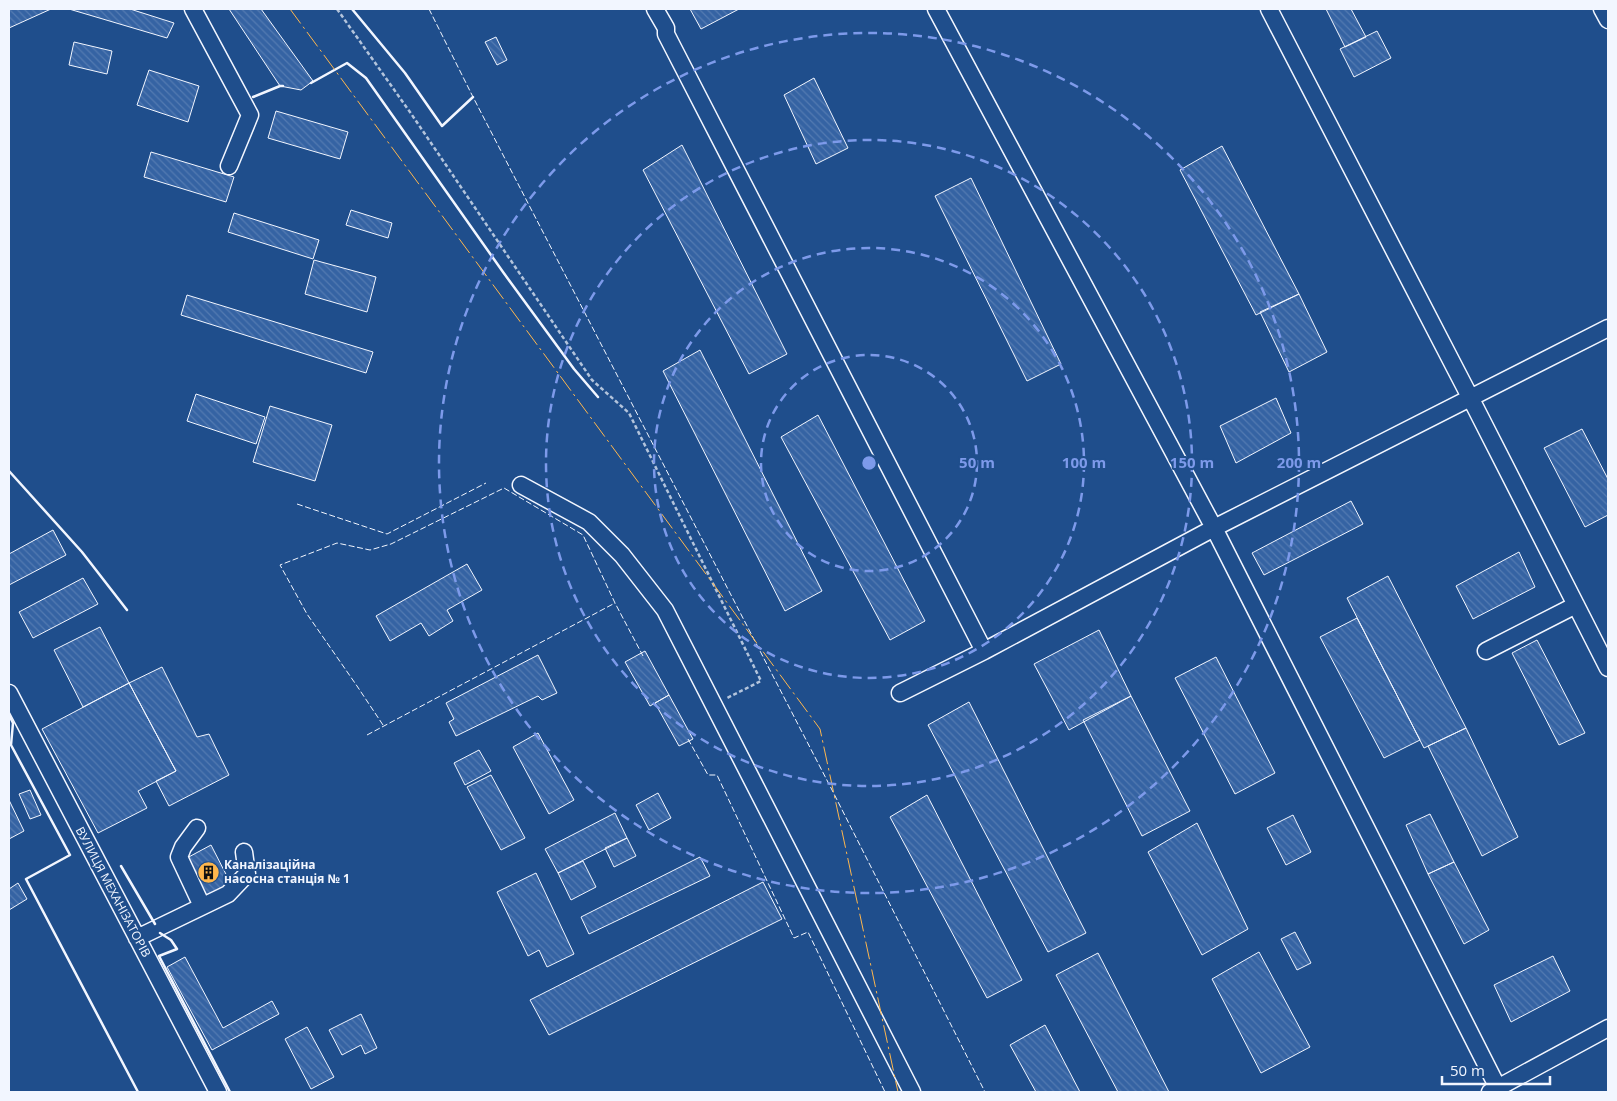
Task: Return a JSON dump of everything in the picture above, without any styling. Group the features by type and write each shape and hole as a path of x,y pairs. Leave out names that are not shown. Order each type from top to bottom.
{"street":[{"path":"193,9 250,115 229,166"},
{"path":"655,9 733,165 984,651"},
{"path":"936,9 1214,528 1496,1091 1608,1028"},
{"path":"1269,9 1608,668"},
{"path":"1602,9 1608,20"},
{"path":"900,693 984,651 1214,528 1608,328"},
{"path":"521,485 589,522 622,555 665,610 912,1092"},
{"path":"1486,651 1576,605"},
{"name":"ВУЛИЦЯ МЕХАНІЗАТОРІВ","path":"9,693 218,1092"},
{"path":"197,828 182,846 179,857 202,906"},
{"path":"137,938 228,894 247,874 244,852"}],"path":[{"path":"337,9 592,380 629,413 761,681 715,705"}],"building":[{"path":"9,9 51,9 9,28"},
{"path":"69,9 130,9 174,23 167,38"},
{"path":"229,9 261,9 313,81 301,90 280,86"},
{"path":"690,9 739,9 701,29"},
{"path":"1326,9 1351,9 1366,37 1345,47"},
{"path":"1377,31 1391,58 1354,77 1340,49"},
{"path":"496,37 507,60 497,65 485,42"},
{"path":"74,42 112,51 107,74 69,65"},
{"path":"149,70 199,86 188,122 137,105"},
{"path":"814,78 848,148 816,164 784,95"},
{"path":"276,111 348,132 340,159 268,138"},
{"path":"682,145 787,354 749,374 643,170"},
{"path":"1222,146 1299,294 1256,315 1180,170"},
{"path":"151,152 234,177 226,202 144,177"},
{"path":"971,178 1061,364 1027,381 935,196"},
{"path":"351,210 392,223 388,238 346,225"},
{"path":"234,213 319,240 313,259 228,232"},
{"path":"314,260 376,277 367,312 305,294"},
{"path":"1299,294 1327,352 1289,372 1260,312"},
{"path":"187,295 373,352 366,373 181,315"},
{"path":"700,350 822,591 785,611 663,371"},
{"path":"196,394 265,417 256,444 187,421"},
{"path":"1276,398 1291,433 1236,463 1220,426"},
{"path":"270,406 332,425 315,481 253,462"},
{"path":"818,415 925,621 890,640 781,437"},
{"path":"1582,429 1608,479 1608,515 1585,527 1544,448"},
{"path":"1351,501 1363,524 1264,575 1252,553"},
{"path":"53,530 66,555 9,585 9,554"},
{"path":"1519,552 1535,587 1473,619 1456,586"},
{"path":"467,564 482,590 447,610 453,621 429,636 421,623 390,641 376,616"},
{"path":"1388,576 1466,728 1424,748 1347,598"},
{"path":"83,578 98,604 33,638 19,612"},
{"path":"1357,618 1420,740 1384,758 1320,637"},
{"path":"100,627 129,683 83,707 54,650"},
{"path":"1099,630 1131,696 1069,730 1034,664"},
{"path":"1537,640 1585,733 1559,745 1512,653"},
{"path":"645,651 669,695 650,706 625,662"},
{"path":"538,655 557,693 542,700 538,696 456,736 449,722 454,719 446,703"},
{"path":"1216,657 1275,773 1235,794 1175,678"},
{"path":"162,667 197,737 209,734 229,775 169,806 156,781 176,771 129,683"},
{"path":"129,683 176,771 138,791 147,808 98,833 42,729"},
{"path":"669,695 693,739 679,746 655,703"},
{"path":"1131,696 1190,811 1142,836 1083,720"},
{"path":"969,702 1086,933 1048,952 928,725"},
{"path":"1466,728 1518,837 1482,856 1428,746"},
{"path":"538,733 574,800 549,814 513,747"},
{"path":"479,750 491,771 465,785 454,763"},
{"path":"491,775 525,838 501,850 467,787"},
{"path":"30,790 41,815 30,819 19,794"},
{"path":"658,793 671,818 649,830 636,805"},
{"path":"927,795 1022,980 987,998 890,817"},
{"path":"9,800 24,831 9,839"},
{"path":"615,813 627,838 558,873 545,849"},
{"path":"1430,814 1454,862 1428,874 1406,825"},
{"path":"1293,815 1311,852 1286,865 1267,828"},
{"path":"1197,823 1248,929 1202,955 1148,852"},
{"path":"627,838 636,856 614,867 605,848"},
{"name":"Каналізаційна насосна станція № 1","path":"211,845 231,884 205,898 185,859"},
{"path":"700,857 710,876 589,934 581,917"},
{"path":"583,861 596,887 571,900 558,873"},
{"path":"1454,862 1489,930 1464,944 1428,874"},
{"path":"536,873 574,954 547,967 539,950 528,956 497,892"},
{"path":"763,882 782,919 549,1035 530,1000"},
{"path":"18,883 27,899 9,910 9,889"},
{"path":"1295,932 1311,963 1297,970 1281,939"},
{"path":"1259,952 1310,1047 1261,1073 1212,979"},
{"path":"1098,953 1169,1092 1118,1092 1056,975"},
{"path":"1553,956 1570,991 1511,1022 1494,985"},
{"path":"185,957 223,1028 272,1001 279,1014 212,1050 167,967"},
{"path":"361,1014 377,1048 365,1054 361,1045 342,1055 329,1030"},
{"path":"1045,1025 1080,1092 1036,1092 1010,1045"},
{"path":"307,1027 334,1077 311,1089 285,1039"}],"fence":[{"path":"429,9 831,788 985,1092"},
{"path":"297,504 387,534 486,483"},
{"path":"383,725 307,614 280,565 337,543 370,550 391,544 504,488 583,535 615,603 643,656"},
{"path":"367,735 615,603"},
{"path":"688,739 708,775 717,775 794,938 808,932 885,1092"}],"wall":[{"path":"352,9 405,73 442,126 473,97"},
{"path":"311,83 347,63 366,78 503,272 574,369 598,397"},
{"path":"253,97 283,86"},
{"path":"9,471 82,552 127,610"},
{"path":"9,715 13,723 11,745 70,855 26,879 138,1092"},
{"path":"121,866 155,924"},
{"path":"160,933 171,940 177,949 159,956 230,1092"}],"power":[{"path":"290,9 820,729 898,1092"}],"place":[{"name":"Каналізаційна насосна станція № 1","path":"208,872"}]}
